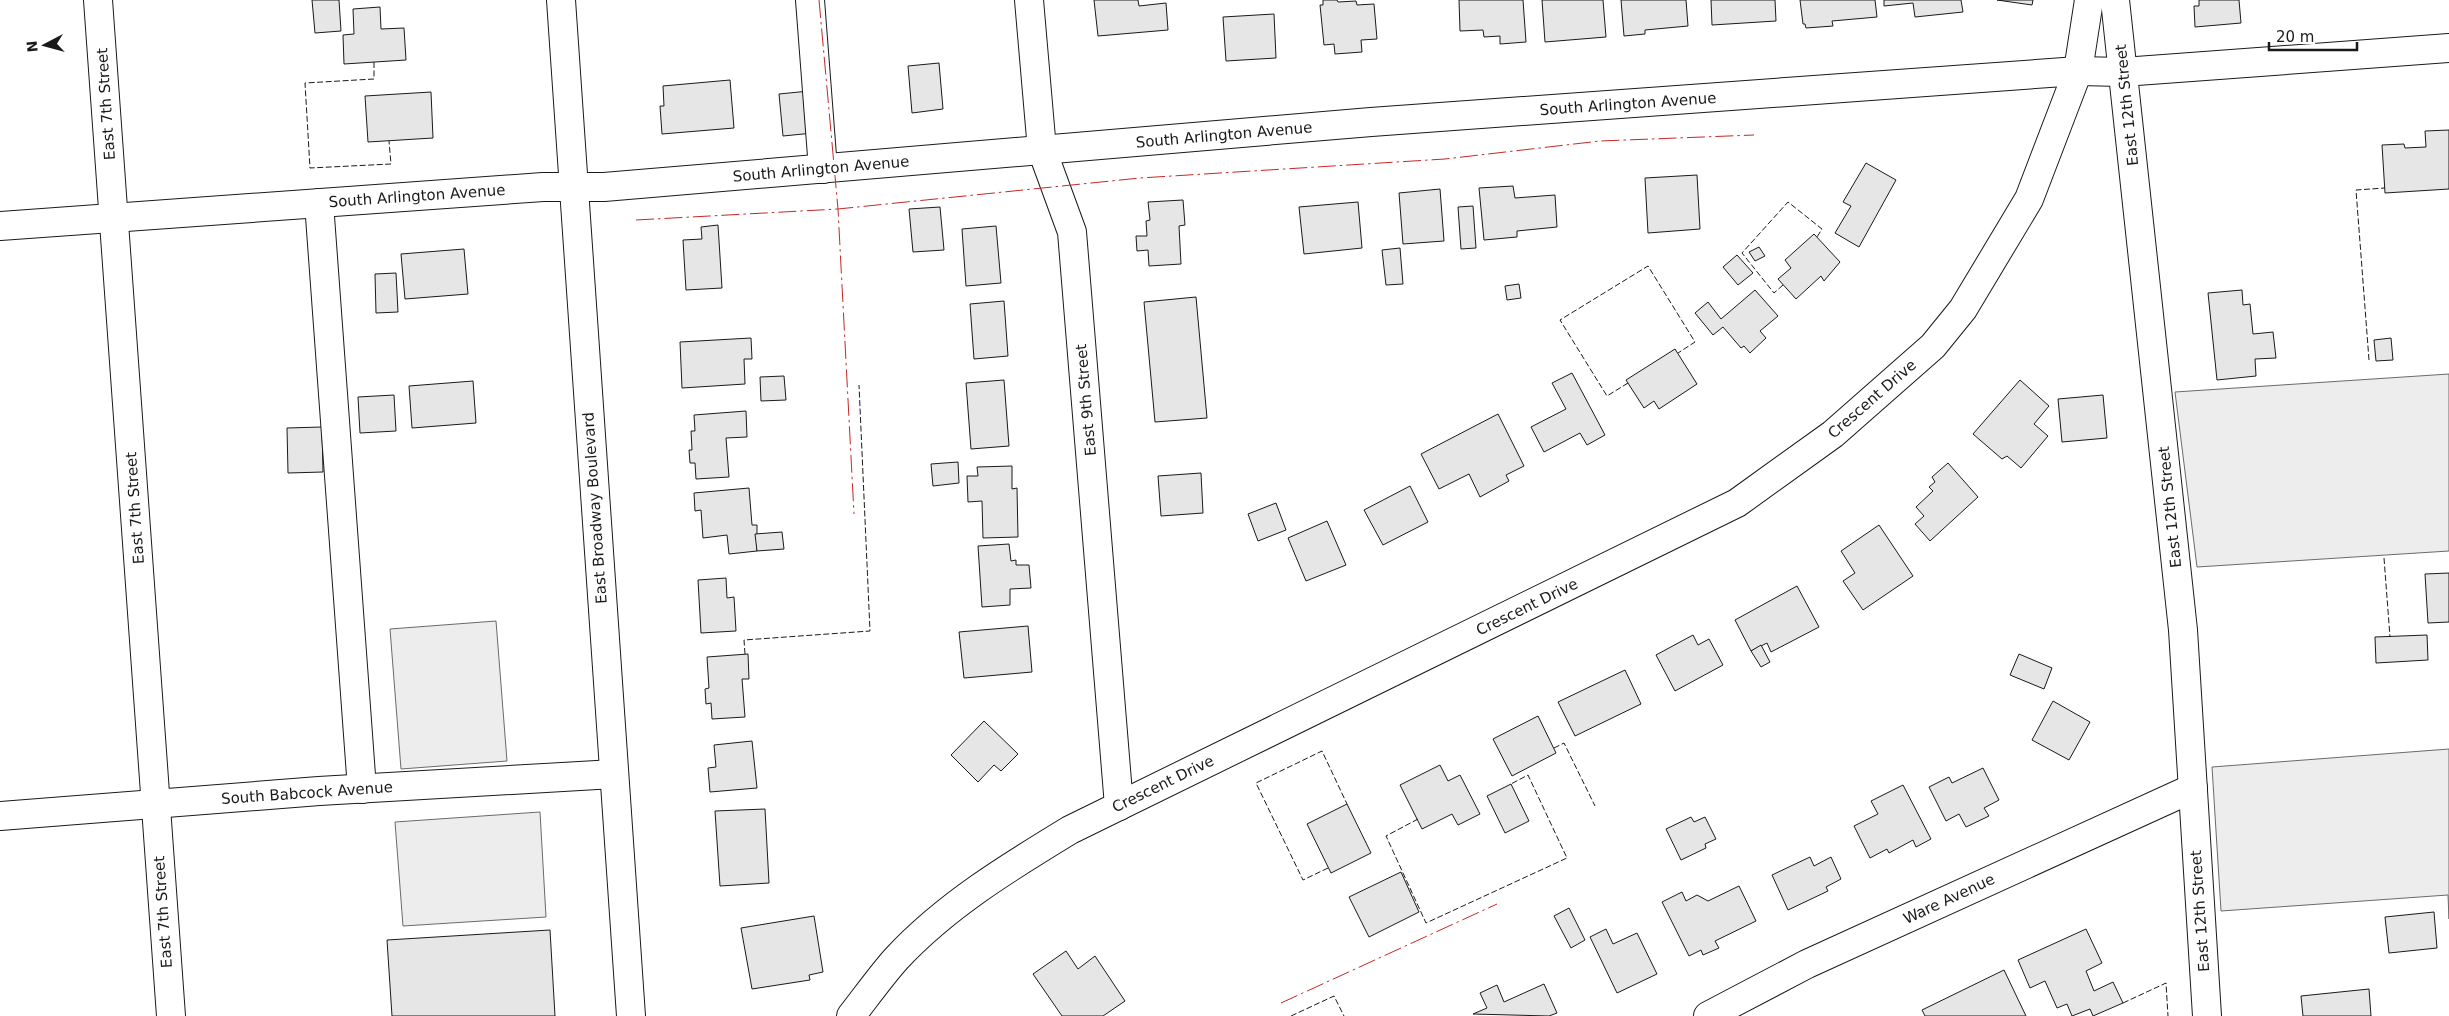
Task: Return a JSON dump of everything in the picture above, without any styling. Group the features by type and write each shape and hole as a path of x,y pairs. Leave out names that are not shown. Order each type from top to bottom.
{"main road":[{"name":"East 7th Street","path":"98,0 171,1016"},
{"name":"East Broadway Boulevard","path":"561,0 631,1016"},
{"path":"810,0 823,168"},
{"name":"East 9th Street","path":"1028,0 1042,150 1072,232 1119,806"},
{"name":"Crescent Drive","path":"851,1016 896,959 948,912 1021,859 1070,830 1729,507 1790,467 1833,434 1933,346 1963,309 2029,199 2078,70 2089,0"},
{"name":"East 12th Street","path":"2116,0 2183,630 2207,1016"},
{"name":"South Arlington Avenue","path":"0,226 543,187 573,188 1371,122 2078,70 2124,72 2449,48"},
{"path":"319,203 362,789"},
{"name":"South Babcock Avenue","path":"0,816 319,790 614,774"},
{"name":"Ware Avenue","path":"1708,1016 1807,964 2193,788"}],"shaded area":[{"path":"2449,374 2449,551 2197,567 2175,392"},
{"path":"496,621 507,761 401,769 390,629"},
{"path":"2449,749 2449,919 2448,895 2221,911 2212,767"},
{"path":"540,812 546,917 403,926 395,822"}],"building":[{"path":"312,0 339,0 341,31 315,33"},
{"path":"1094,0 1138,0 1139,6 1166,3 1168,30 1098,36"},
{"path":"1323,0 1337,0 1338,2 1356,1 1357,5 1374,4 1377,39 1361,40 1362,52 1335,54 1334,44 1324,45 1320,5 1323,5"},
{"path":"1459,0 1523,0 1526,42 1500,44 1500,36 1484,37 1483,30 1460,31"},
{"path":"1542,0 1603,0 1606,37 1545,42"},
{"path":"1621,0 1686,0 1688,26 1645,30 1645,34 1624,36"},
{"path":"1711,0 1775,0 1776,21 1712,25"},
{"path":"1800,0 1875,0 1877,17 1832,21 1833,26 1806,28 1805,24 1803,24"},
{"path":"1884,0 1961,0 1963,12 1915,17 1913,3 1884,6"},
{"path":"1997,0 2033,0 2032,5"},
{"path":"2199,0 2239,0 2241,23 2195,27 2194,6 2199,6"},
{"path":"380,7 381,29 404,28 406,60 344,64 343,35 354,34 353,9"},
{"path":"1274,14 1276,58 1226,61 1223,17"},
{"path":"939,63 943,109 912,113 908,66"},
{"path":"730,80 734,128 662,134 660,106 664,106 663,86"},
{"path":"809,91 813,133 783,136 779,94"},
{"path":"431,92 433,138 368,142 365,96"},
{"path":"2449,130 2449,189 2385,193 2382,145 2404,144 2405,148 2426,147 2425,131"},
{"path":"1866,163 1896,180 1859,247 1835,233 1851,206 1843,202"},
{"path":"1697,175 1700,229 1648,233 1645,178"},
{"path":"1513,186 1515,198 1555,195 1557,227 1517,231 1517,237 1484,240 1479,188"},
{"path":"1440,189 1444,241 1403,244 1399,193"},
{"path":"1183,200 1185,225 1179,226 1181,264 1149,266 1148,250 1137,251 1136,236 1147,236 1146,221 1150,220 1148,202"},
{"path":"1358,202 1362,248 1304,254 1299,207"},
{"path":"1473,206 1476,248 1461,249 1458,207"},
{"path":"940,207 944,250 913,252 909,209"},
{"path":"718,225 722,288 686,290 683,240 702,239 701,227"},
{"path":"996,226 1001,283 966,286 962,229"},
{"path":"1814,234 1840,262 1824,281 1821,276 1796,299 1778,279 1791,268 1785,260"},
{"path":"1759,247 1765,256 1755,261 1749,252"},
{"path":"1400,248 1403,284 1386,285 1382,250"},
{"path":"464,249 468,294 405,299 401,254"},
{"path":"1737,255 1753,273 1738,285 1723,267"},
{"path":"396,273 398,312 376,313 375,274"},
{"path":"1519,284 1521,298 1507,300 1505,286"},
{"path":"1755,290 1778,316 1760,331 1766,338 1750,353 1744,346 1741,348 1723,327 1713,335 1695,313 1708,302 1721,319"},
{"path":"2242,290 2243,305 2250,304 2253,334 2273,332 2276,358 2255,359 2256,376 2217,380 2208,293"},
{"path":"1196,297 1207,418 1155,422 1144,302"},
{"path":"1004,301 1008,356 974,359 970,304"},
{"path":"751,338 752,359 744,359 745,384 682,388 680,342"},
{"path":"2391,338 2393,360 2376,361 2374,340"},
{"path":"1675,349 1697,384 1659,409 1654,401 1644,408 1626,380"},
{"path":"1572,373 1605,435 1587,445 1580,433 1544,452 1531,427 1566,409 1552,383"},
{"path":"784,376 786,400 761,401 760,377"},
{"path":"1004,380 1009,446 971,449 966,383"},
{"path":"2020,380 2049,406 2034,424 2048,436 2021,468 2007,456 2002,459 1973,434"},
{"path":"473,381 476,423 412,428 409,386"},
{"path":"394,395 396,431 360,433 358,397"},
{"path":"2103,395 2107,438 2062,442 2058,399"},
{"path":"746,411 747,437 726,438 729,477 696,479 695,463 690,463 689,450 692,450 691,431 695,431 694,415"},
{"path":"1498,414 1524,466 1506,475 1509,481 1480,497 1469,474 1439,489 1421,454"},
{"path":"322,427 323,472 288,473 287,428"},
{"path":"958,462 959,483 933,486 931,464"},
{"path":"1948,463 1978,497 1930,541 1915,524 1924,516 1916,507 1933,491 1929,487 1935,482 1932,477"},
{"path":"1012,466 1012,489 1017,488 1018,537 983,538 982,501 968,502 967,476 978,476 977,467"},
{"path":"1201,473 1203,513 1161,516 1158,476"},
{"path":"1410,486 1428,522 1383,545 1364,510"},
{"path":"749,488 752,525 757,525 757,551 729,554 727,535 703,538 701,510 695,511 694,493"},
{"path":"1276,503 1286,530 1258,541 1248,514"},
{"path":"1327,521 1346,565 1306,581 1288,538"},
{"path":"1879,525 1913,576 1863,610 1843,581 1855,573 1841,551"},
{"path":"782,532 784,549 757,551 755,534"},
{"path":"1009,544 1011,561 1016,560 1016,565 1029,565 1031,588 1010,589 1010,605 982,607 978,546"},
{"path":"2449,573 2449,622 2428,623 2425,574"},
{"path":"726,578 727,598 734,597 736,631 701,633 698,580"},
{"path":"1797,586 1819,627 1771,652 1767,643 1751,651 1735,620"},
{"path":"1028,626 1032,672 964,678 959,632"},
{"path":"1693,635 1698,645 1709,639 1723,665 1675,691 1656,655"},
{"path":"2427,635 2428,660 2376,663 2375,637"},
{"path":"1761,645 1770,662 1761,667 1751,651"},
{"path":"748,654 749,679 742,679 745,717 712,719 711,703 706,704 705,689 709,688 707,657"},
{"path":"2019,654 2052,668 2044,689 2010,675"},
{"path":"1625,670 1641,704 1575,736 1558,702"},
{"path":"2053,701 2090,722 2069,760 2032,740"},
{"path":"1538,716 1556,753 1512,776 1493,739"},
{"path":"984,721 1018,754 1001,771 994,765 978,782 951,755"},
{"path":"752,741 757,788 710,792 708,768 716,767 714,745"},
{"path":"1440,765 1448,781 1460,775 1480,814 1458,825 1452,814 1422,829 1400,785"},
{"path":"1983,768 1999,800 1984,808 1989,816 1966,827 1959,814 1946,821 1929,787 1949,777 1952,783"},
{"path":"1511,784 1529,821 1505,833 1487,796"},
{"path":"1903,785 1931,839 1916,847 1913,840 1889,853 1887,849 1870,858 1854,826 1878,814 1871,801"},
{"path":"1347,804 1371,853 1331,873 1307,824"},
{"path":"765,809 769,883 720,886 715,811"},
{"path":"1691,817 1694,822 1705,817 1716,839 1705,844 1706,848 1681,860 1666,829"},
{"path":"1810,857 1814,866 1831,857 1841,879 1826,887 1828,891 1788,910 1772,875"},
{"path":"1401,872 1419,912 1369,937 1349,897"},
{"path":"1739,886 1756,921 1715,941 1719,948 1703,955 1701,950 1689,956 1662,902 1682,892 1686,901 1697,895 1708,901"},
{"path":"1569,908 1585,940 1571,948 1554,916"},
{"path":"2434,912 2437,948 2389,953 2385,917"},
{"path":"814,916 823,972 809,975 810,980 752,989 741,928"},
{"path":"1606,929 1613,944 1637,933 1657,974 1617,993 1590,937"},
{"path":"2086,929 2102,963 2086,971 2094,991 2113,982 2123,1003 2093,1016 2090,1009 2072,1016 2067,1004 2057,1008 2045,981 2030,988 2018,960"},
{"path":"550,930 555,1016 392,1016 387,940"},
{"path":"1066,951 1078,969 1095,956 1125,1001 1103,1016 1062,1016 1033,974"},
{"path":"2004,970 2026,1016 1925,1016 1922,1010"},
{"path":"1544,984 1557,1013 1549,1016 1473,1014 1487,1008 1480,993 1497,985 1504,1002"},
{"path":"2369,989 2371,1016 2303,1016 2301,996"}],"fence":[{"path":"374,62 374,79 305,83 310,168 391,164 389,141"},
{"path":"2369,360 2356,190 2385,188"},
{"path":"1783,285 1774,293 1742,253 1788,202 1822,229 1817,237"},
{"path":"1628,383 1607,396 1560,320 1648,266 1695,342 1678,353"},
{"path":"745,654 744,640 870,631 859,385"},
{"path":"2384,558 2390,637"},
{"path":"1554,748 1564,743 1595,806"},
{"path":"1328,868 1303,880 1256,783 1322,751 1347,804"},
{"path":"1418,819 1386,836 1426,923 1567,858 1528,775 1511,784"},
{"path":"2123,1003 2166,983 2168,1016"},
{"path":"1291,1016 1334,996 1344,1016"}],"power":[{"path":"819,0 838,209 854,514"},
{"path":"636,220 838,209 1140,178 1445,159 1600,141 1754,135"},
{"path":"1281,1003 1497,904"}]}
